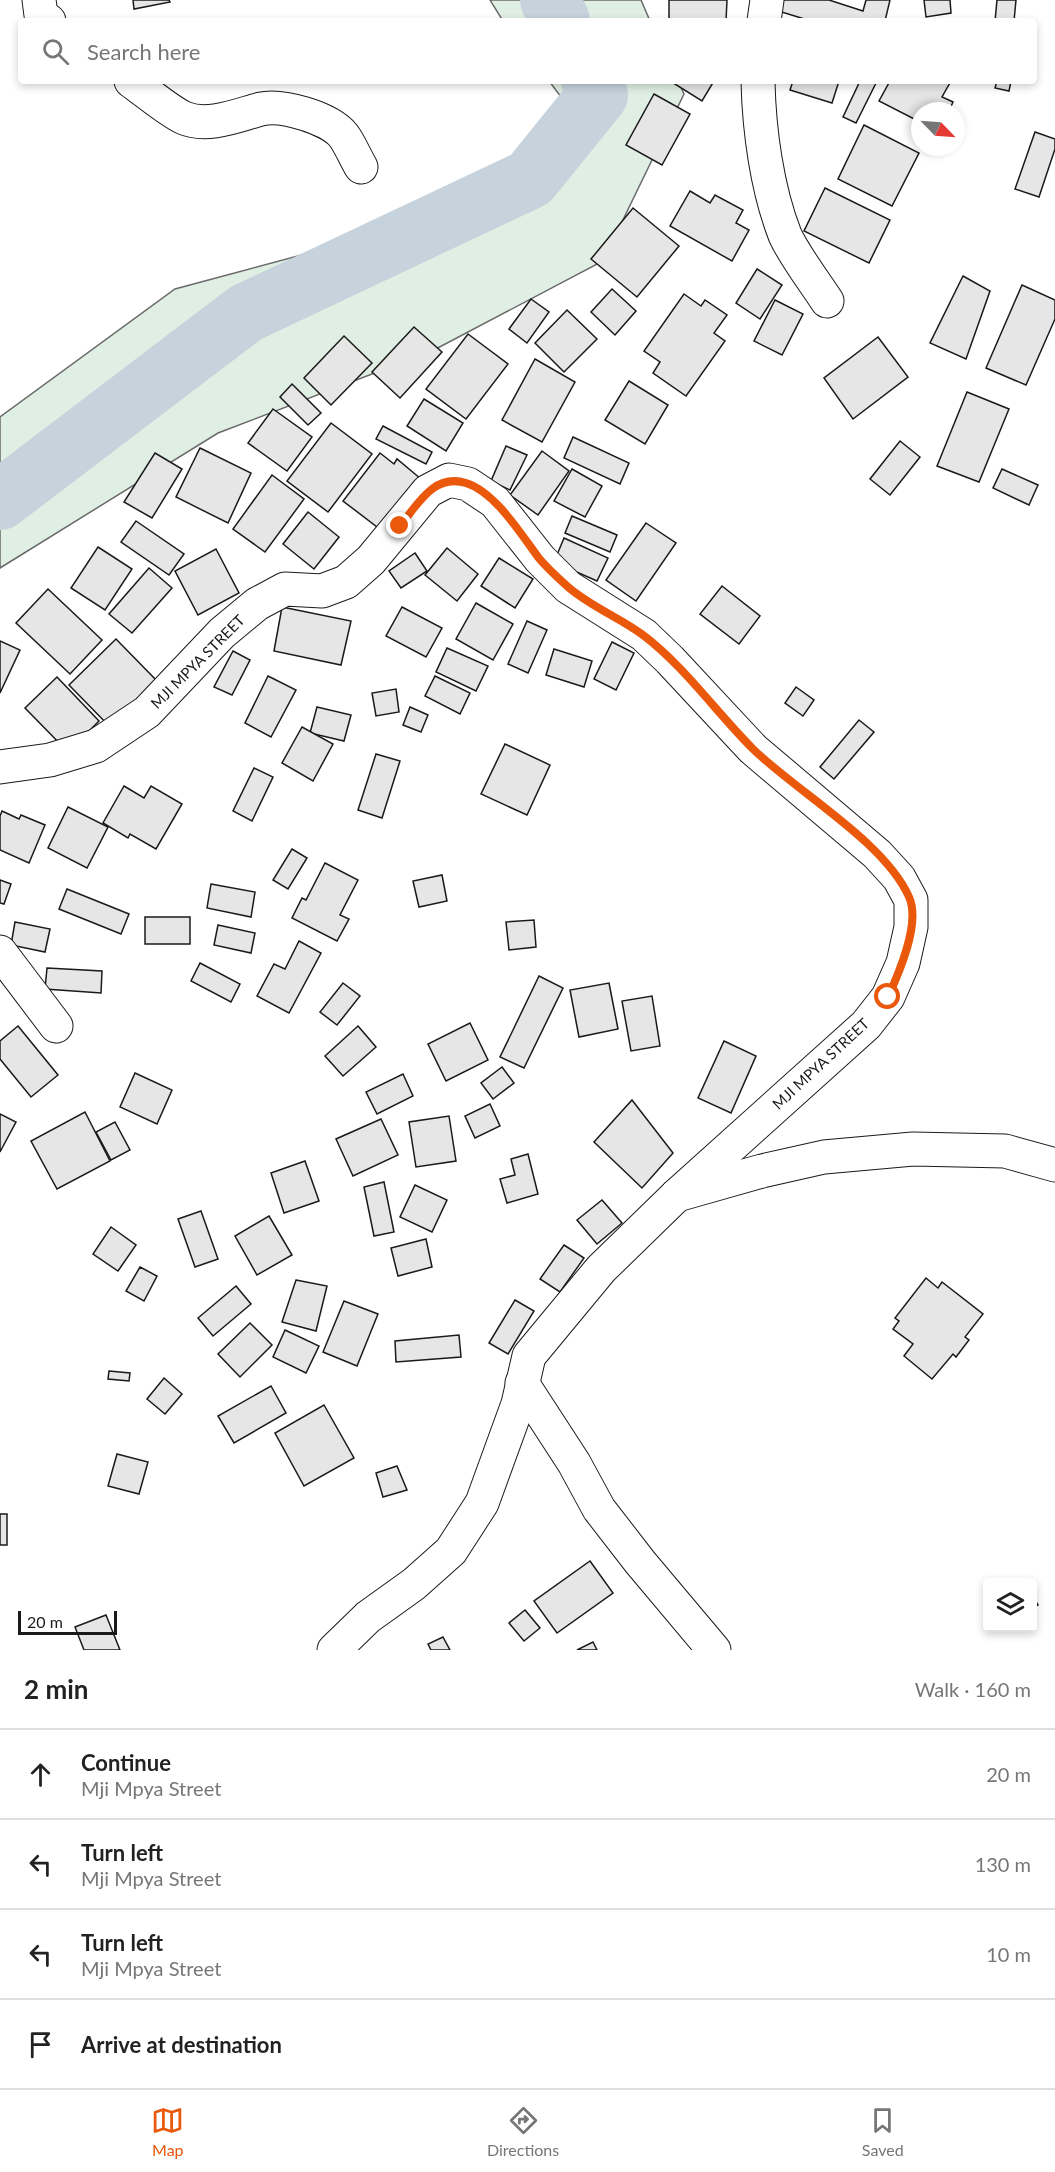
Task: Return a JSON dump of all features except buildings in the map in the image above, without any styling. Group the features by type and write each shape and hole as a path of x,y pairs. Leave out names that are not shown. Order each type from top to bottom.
{"street":[{"path":"39,0 41,15 45,18"},
{"path":"764,18 767,0"},
{"path":"134,84 185,118 211,121 265,108 289,110 309,116 330,124 342,134 361,167"},
{"path":"758,84 759,116 772,189 786,236 827,301"},
{"name":"MJI MPYA STREET","path":"0,767 50,760 96,746 147,712 222,633 257,604 285,589 322,591 346,582 371,560 428,491 449,480 468,484 495,502 540,559 568,587 644,635 753,749 877,854 899,878 911,900 911,927 903,963 888,997 866,1025 676,1196 602,1269 529,1356 514,1414 483,1503 451,1551 414,1584 368,1617 334,1650"},
{"path":"0,952 56,1026"},
{"path":"676,1196 762,1171 824,1157 914,1149 1005,1151 1055,1165"},
{"path":"522,1383 574,1463 599,1509 714,1650"}],"green space":[{"path":"490,0 641,0 649,18 501,18"},
{"path":"551,84 679,84 684,94 603,261 432,351 218,433 0,568 0,417 175,289 413,225 499,193 586,130"}],"waterway":[{"path":"550,0 559,18"},
{"path":"0,500 246,313 530,179 598,95 592,84"}],"route":[{"path":"400,526 428,491 449,480 468,484 495,502 540,559 568,587 644,635 703,694 753,749 877,854 899,878 911,900 911,927 903,963 888,997"}]}
